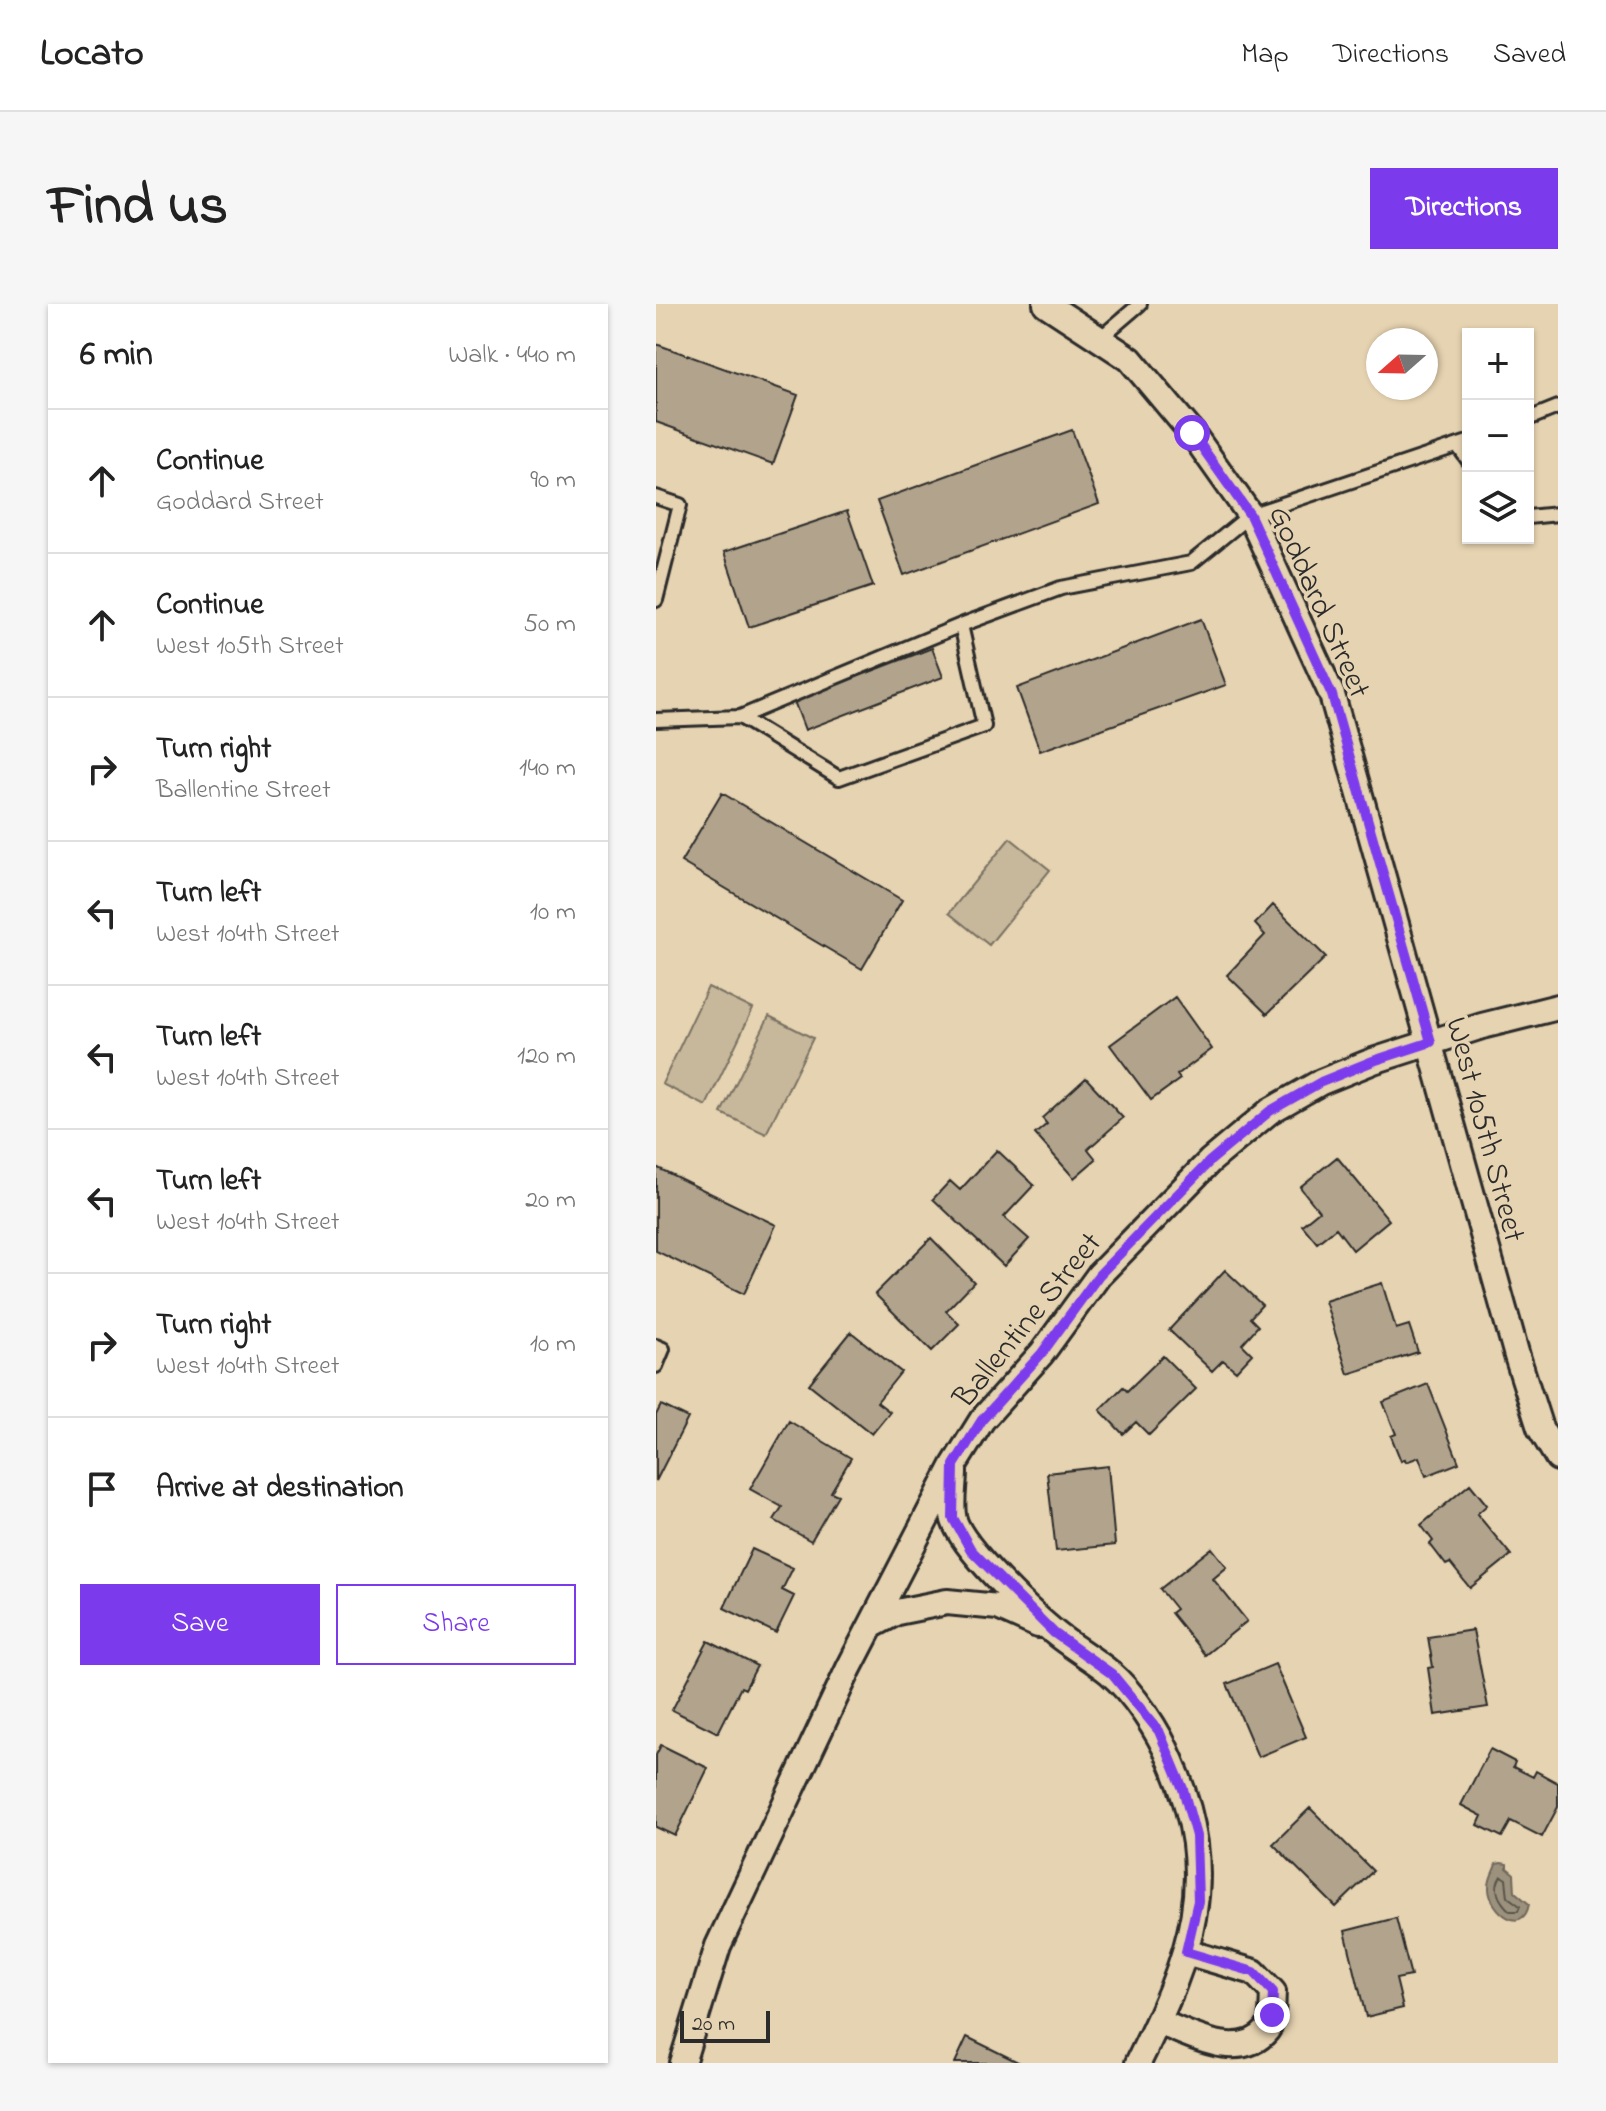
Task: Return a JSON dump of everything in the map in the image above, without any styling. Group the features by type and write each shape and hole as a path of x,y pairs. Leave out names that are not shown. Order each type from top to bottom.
{"street":[{"name":"Goddard Street","path":"1046,304 1130,359 1192,433 1250,515 1332,695 1365,812"},
{"name":"West 105th Street","path":"1365,812 1517,1356 1540,1428 1558,1458"},
{"name":"Ballentine Street","path":"682,2063 718,1946 870,1627 954,1465 982,1420 1042,1353 1099,1275 1210,1161 1270,1111 1321,1082 1373,1061 1482,1026 1558,1007"},
{"path":"954,1465 953,1518 971,1550 1054,1633 1112,1674 1159,1731 1183,1789 1196,1836 1198,1901 1186,1952 1159,2022 1138,2063"},
{"path":"870,1627 897,1612 947,1602 998,1607 1054,1633"},
{"path":"1159,2022 1227,2046 1253,2041 1268,2029 1273,1992 1254,1972 1186,1952"}],"lane":[{"path":"1099,339 1140,304"},
{"path":"1534,417 1558,407"},
{"path":"656,720 740,717 961,625 1061,588 1191,563 1250,515 1462,444"},
{"path":"656,497 680,505 656,600"},
{"path":"1534,516 1558,514"},
{"path":"740,717 839,778 984,726 961,625"},
{"path":"656,1346 663,1349 656,1366"}],"shaded area":[{"path":"1010,838 1050,870 989,945 949,913"},
{"path":"708,987 753,1009 706,1106 662,1084"},
{"path":"769,1016 813,1038 766,1134 721,1113"}],"water":[{"path":"1496,1864 1507,1864 1514,1874 1515,1892 1529,1904 1526,1914 1520,1919 1507,1917 1491,1897 1490,1879"}],"building":[{"path":"656,344 798,395 773,464 656,422"},
{"path":"1072,430 1099,504 904,575 877,501"},
{"path":"847,511 873,586 749,627 724,552"},
{"path":"1201,619 1226,685 1040,751 1017,688"},
{"path":"932,648 943,677 805,730 794,701"},
{"path":"722,793 902,900 862,969 681,862"},
{"path":"1273,905 1326,957 1267,1014 1227,975 1265,935 1255,924"},
{"path":"1175,997 1212,1049 1177,1075 1180,1079 1151,1100 1110,1045"},
{"path":"1086,1078 1123,1118 1088,1149 1096,1159 1074,1178 1035,1134 1047,1124 1042,1118"},
{"path":"997,1150 1034,1185 1004,1217 1029,1239 1004,1266 933,1199 950,1181 960,1190"},
{"path":"1337,1157 1389,1220 1353,1250 1336,1228 1317,1243 1302,1225 1319,1211 1300,1187"},
{"path":"656,1167 776,1225 744,1294 656,1251"},
{"path":"931,1238 974,1282 946,1311 959,1324 932,1351 875,1294"},
{"path":"1225,1270 1262,1305 1250,1318 1258,1326 1242,1344 1252,1354 1236,1371 1223,1360 1212,1371 1169,1330"},
{"path":"1382,1283 1396,1329 1409,1325 1418,1352 1348,1374 1325,1301"},
{"path":"851,1332 901,1372 877,1402 890,1412 872,1434 809,1384"},
{"path":"1163,1356 1196,1389 1149,1435 1136,1422 1123,1434 1100,1410 1123,1387 1127,1391"},
{"path":"1428,1384 1459,1463 1426,1476 1419,1457 1401,1461 1391,1436 1396,1434 1383,1402"},
{"path":"661,1405 688,1418 656,1481 656,1415"},
{"path":"789,1421 851,1458 831,1492 838,1495 811,1541 774,1520 782,1507 750,1489"},
{"path":"1108,1466 1115,1545 1056,1551 1047,1473"},
{"path":"1470,1484 1487,1505 1477,1514 1511,1555 1470,1588 1450,1563 1446,1565 1430,1544 1433,1541 1421,1525"},
{"path":"1212,1548 1227,1567 1213,1579 1247,1621 1205,1655 1171,1613 1176,1609 1160,1589"},
{"path":"752,1549 793,1568 782,1590 794,1596 776,1633 724,1608"},
{"path":"1473,1630 1488,1707 1435,1715 1428,1668 1433,1667 1428,1637"},
{"path":"708,1641 757,1666 745,1689 741,1687 718,1733 672,1710"},
{"path":"1275,1664 1306,1737 1258,1757 1227,1684"},
{"path":"661,1745 708,1768 675,1836 656,1827 656,1755"},
{"path":"1490,1749 1515,1762 1513,1767 1533,1777 1536,1771 1558,1783 1558,1807 1542,1837 1511,1821 1502,1837 1478,1825 1482,1816 1461,1805"},
{"path":"1310,1808 1373,1871 1336,1907 1273,1844"},
{"path":"1396,1918 1411,1976 1396,1979 1403,2008 1366,2017 1345,1931"},
{"path":"967,2037 1020,2063 955,2063"}],"route":[{"path":"1192,433 1250,515 1332,695 1431,1042 1321,1082 1270,1111 1210,1161 1167,1203 1099,1275 1042,1353 982,1420 954,1465 953,1518 971,1550 1054,1633 1112,1674 1159,1731 1183,1789 1196,1836 1198,1901 1186,1952 1254,1972 1273,1992 1272,2015"}]}
